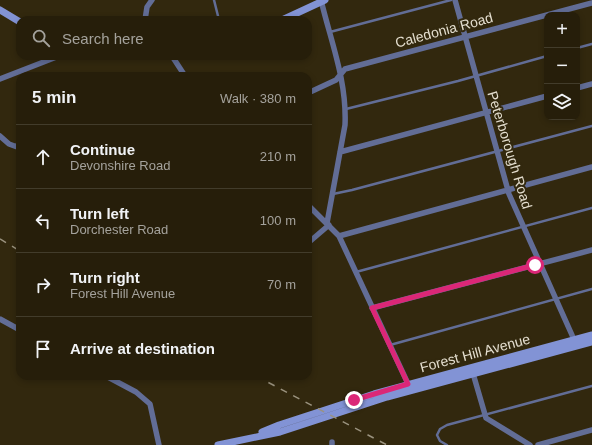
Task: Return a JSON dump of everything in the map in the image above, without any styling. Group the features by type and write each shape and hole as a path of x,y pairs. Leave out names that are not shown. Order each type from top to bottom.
{"main road":[{"path":"291,16 323,1"},
{"path":"0,10 16,20"},
{"name":"Forest Hill Avenue","path":"248,440 294,420 354,400 410,387 575,343 592,335"},
{"name":"Forest Hill Avenue","path":"575,343 592,342"},
{"name":"Forest Hill Avenue","path":"218,445 248,440 280,432 410,387"}],"street":[{"path":"146,16 147,7 152,0"},
{"name":"Peterborough Road","path":"455,0 507,190 522,227 575,343"},
{"path":"312,239 328,224 340,152 345,109 341,74 323,1"},
{"name":"Caledonia Road","path":"312,91 336,80 345,69 592,3"},
{"path":"18,72 49,60"},
{"path":"175,60 182,72"},
{"path":"0,79 16,73"},
{"path":"580,87 592,84"},
{"path":"340,152 544,97"},
{"path":"0,136 16,146"},
{"path":"339,236 592,166"},
{"path":"312,208 339,236 410,387"},
{"path":"372,308 592,250"},
{"path":"0,319 16,328"},
{"path":"472,370 486,418 530,445"},
{"path":"114,380 136,392 150,404 159,445"},
{"path":"538,445 592,430"}],"lane":[{"path":"214,0 218,16"},
{"path":"330,32 451,0"},
{"path":"580,47 592,44"},
{"path":"345,109 544,57"},
{"path":"333,194 592,126"},
{"path":"356,272 592,208"},
{"path":"390,345 592,290"},
{"path":"447,445 437,438 437,432 440,429 457,422 592,386"}],"railway":[{"path":"0,239 16,249"},
{"path":"264,380 387,445"}],"route":[{"path":"354,400 408,384 372,308 535,265"}]}
